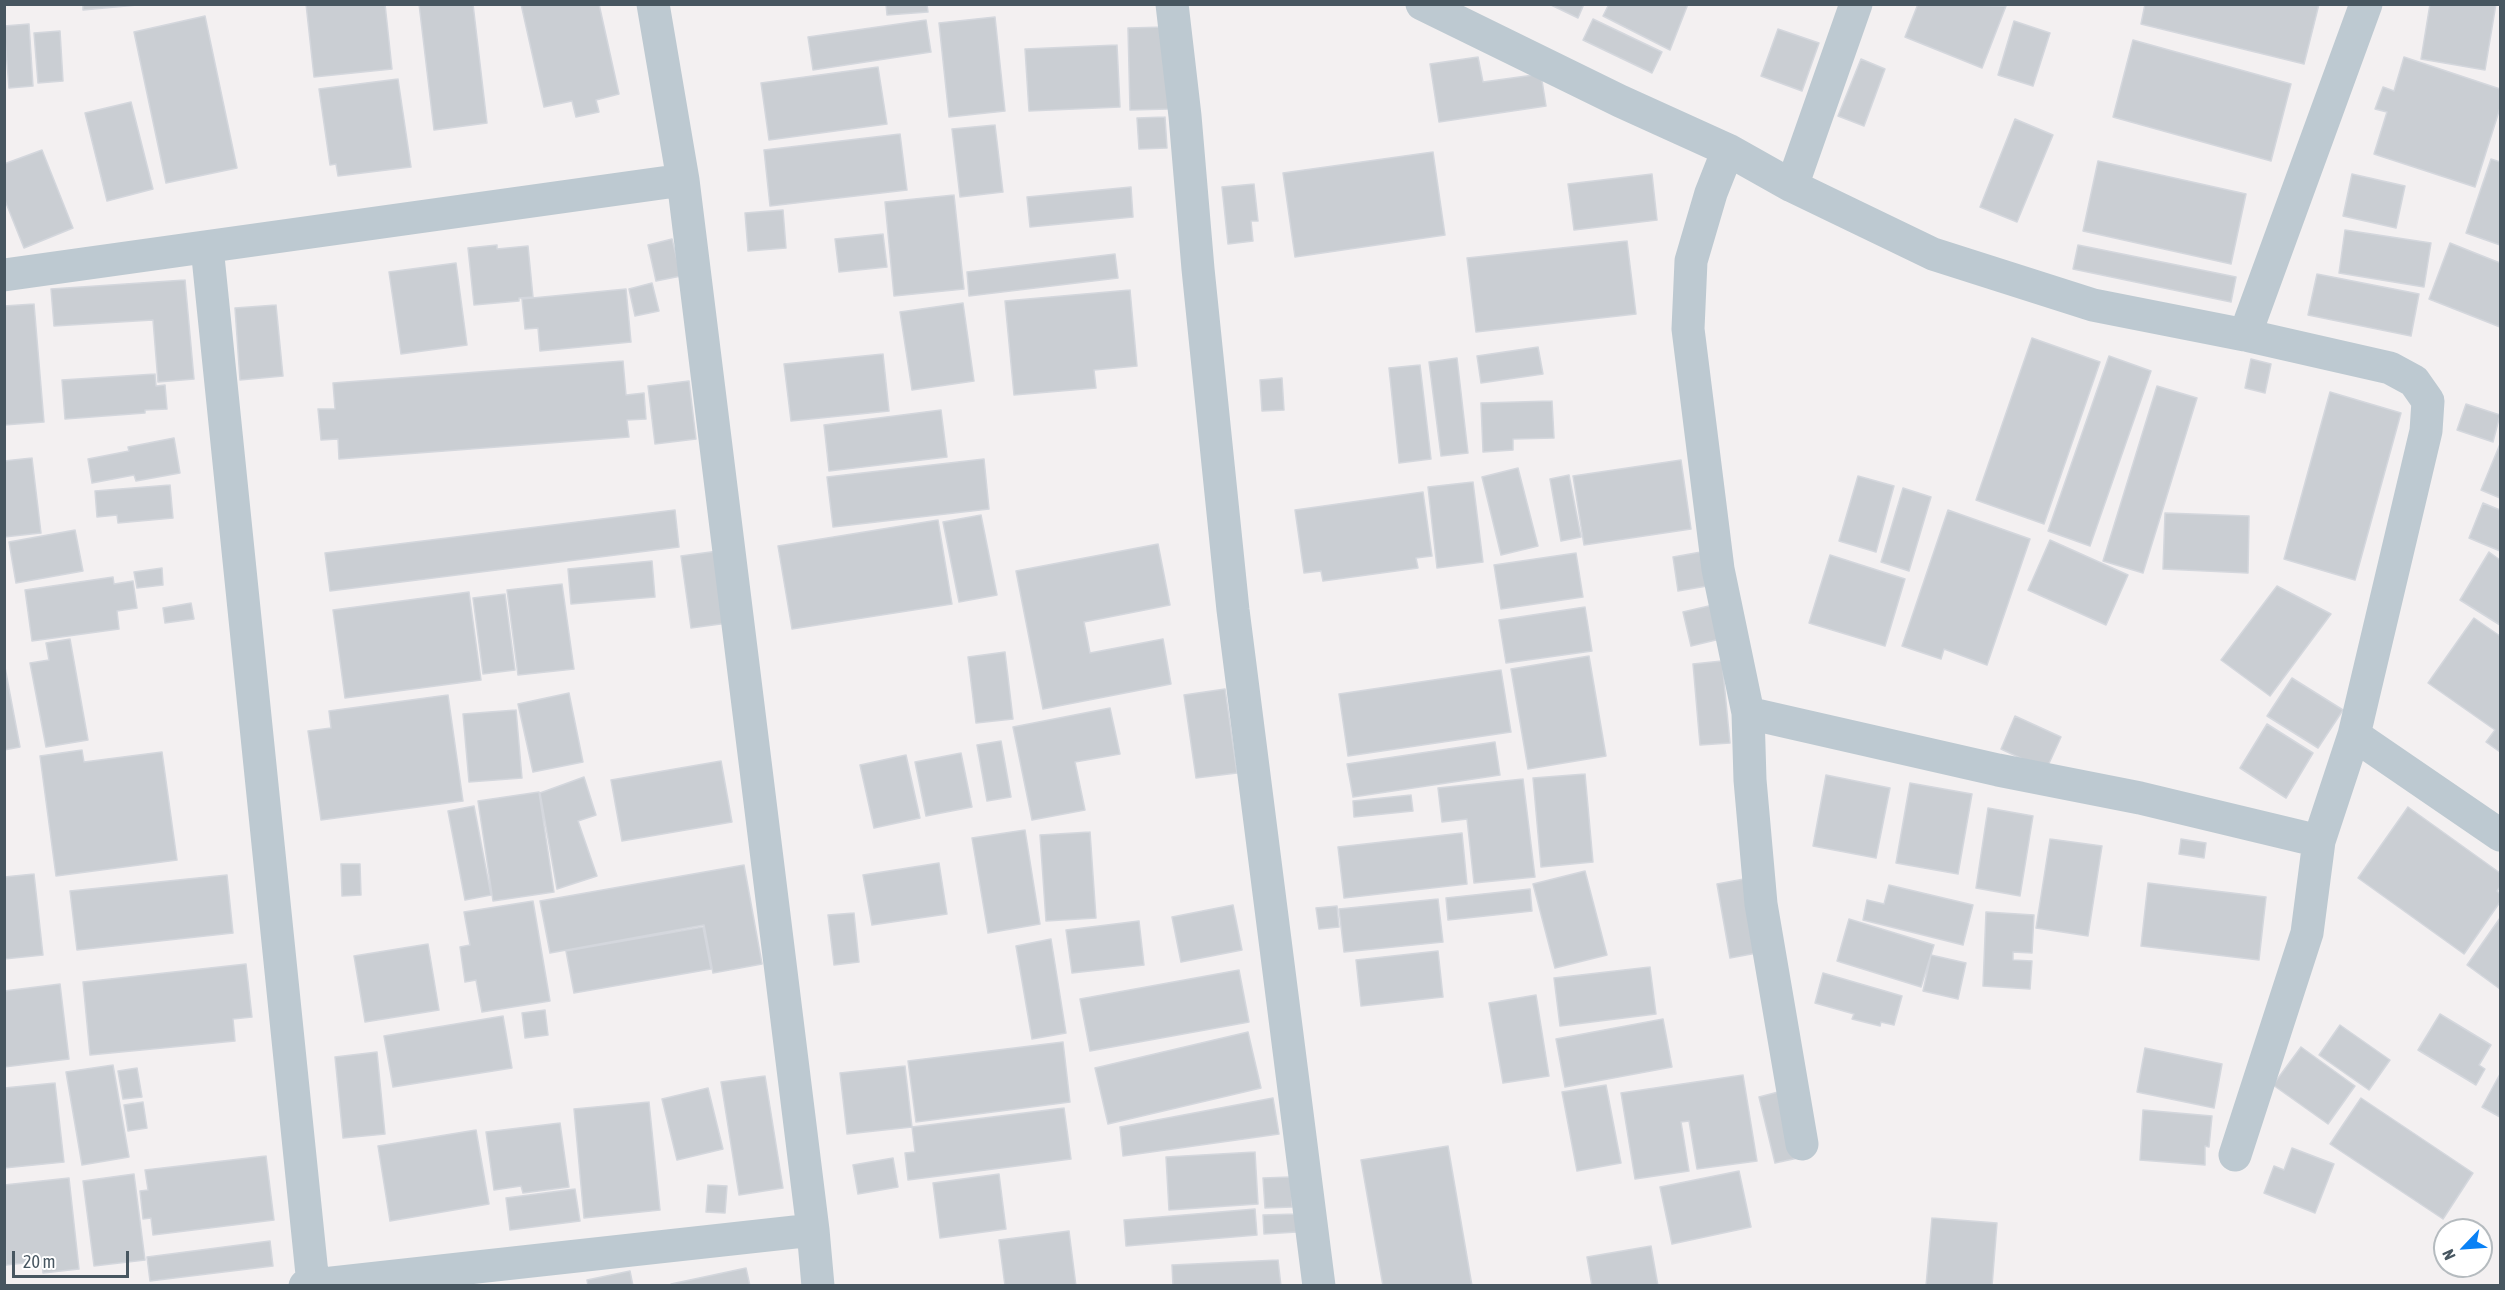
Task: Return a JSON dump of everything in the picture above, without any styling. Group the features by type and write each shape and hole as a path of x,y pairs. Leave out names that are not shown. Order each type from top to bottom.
{"street":[{"path":"653,4 683,180 813,1230 818,1286"},
{"path":"1172,4 1233,610 1319,1286"},
{"path":"1422,4 1620,101 1728,150 1792,186 1934,254 2093,305 2246,335 2390,368 2414,381 2428,401 2426,431 2354,735 2319,841 2307,933 2235,1155"},
{"path":"1792,186 1856,4"},
{"path":"2246,335 2366,4"},
{"path":"1728,150 1710,194 1691,261 1688,329 1718,569 1748,713 1750,780 1761,904 1802,1144"},
{"path":"4,275 683,180"},
{"path":"207,247 309,1285 813,1230"},
{"path":"1748,713 1998,770 2140,798 2319,841"},
{"path":"2354,735 2500,835"}],"building":[{"path":"83,4 148,4 83,10"},
{"path":"306,4 385,4 392,69 314,77"},
{"path":"419,4 473,4 487,123 434,130"},
{"path":"521,4 599,4 619,94 596,100 599,112 576,117 572,101 544,107"},
{"path":"886,4 927,4 928,12 887,15"},
{"path":"1549,4 1584,4 1578,18"},
{"path":"1609,4 1688,4 1670,50 1603,16"},
{"path":"1918,4 2006,6 1982,68 1905,37"},
{"path":"2145,4 2319,4 2304,64 2141,24"},
{"path":"2430,4 2496,4 2485,70 2421,59"},
{"path":"205,16 237,168 166,183 134,32"},
{"path":"995,17 1005,111 949,117 939,23"},
{"path":"1593,19 1662,52 1652,73 1583,40"},
{"path":"926,20 931,52 813,70 808,37"},
{"path":"2014,21 2050,33 2033,86 1998,75"},
{"path":"29,24 33,86 9,88 4,26"},
{"path":"1166,27 1169,109 1130,110 1128,28"},
{"path":"1778,29 1819,43 1802,91 1761,76"},
{"path":"60,31 63,81 38,83 34,33"},
{"path":"2133,40 2291,84 2271,161 2113,117"},
{"path":"1117,45 1120,107 1029,111 1025,49"},
{"path":"1478,57 1483,82 1541,74 1546,106 1439,122 1430,64"},
{"path":"2404,57 2500,89 2500,108 2475,187 2374,154 2387,112 2375,109 2383,87 2394,91"},
{"path":"1861,59 1885,69 1864,126 1838,116"},
{"path":"878,67 887,124 769,140 761,83"},
{"path":"398,79 411,167 338,176 336,164 330,165 319,89"},
{"path":"131,102 153,189 107,201 85,113"},
{"path":"1165,117 1167,148 1139,149 1137,118"},
{"path":"2015,119 2053,135 2017,222 1980,207"},
{"path":"995,125 1003,192 960,197 952,129"},
{"path":"900,134 907,190 770,206 764,150"},
{"path":"42,150 73,228 24,248 4,198 4,164"},
{"path":"1433,152 1445,235 1295,257 1283,173"},
{"path":"2491,159 2500,162 2500,245 2466,233"},
{"path":"2098,161 2246,194 2231,264 2083,231"},
{"path":"1652,174 1657,220 1574,230 1568,184"},
{"path":"2352,174 2405,186 2396,228 2343,216"},
{"path":"1254,184 1258,221 1251,221 1253,241 1228,244 1222,187"},
{"path":"1131,187 1133,217 1030,227 1027,197"},
{"path":"954,195 964,289 894,296 885,202"},
{"path":"783,210 786,248 748,251 745,213"},
{"path":"2345,230 2431,243 2424,287 2339,273"},
{"path":"883,234 887,267 839,272 835,239"},
{"path":"672,239 681,276 656,281 648,245"},
{"path":"1627,241 1636,314 1476,332 1467,258"},
{"path":"2450,243 2500,263 2500,327 2429,299"},
{"path":"497,245 497,249 528,246 533,297 519,298 519,301 474,305 468,248"},
{"path":"2078,245 2236,277 2231,302 2073,269"},
{"path":"1115,254 1118,278 969,296 967,272"},
{"path":"456,263 467,345 401,354 389,272"},
{"path":"2317,274 2419,294 2411,336 2308,315"},
{"path":"185,280 194,379 158,382 153,320 54,326 51,289"},
{"path":"652,283 659,311 635,316 629,289"},
{"path":"626,289 631,342 540,351 538,328 525,329 522,299"},
{"path":"1130,290 1137,366 1094,370 1096,388 1014,395 1005,301"},
{"path":"963,303 974,381 912,390 900,312"},
{"path":"34,304 44,422 4,425 4,306"},
{"path":"276,305 283,376 240,380 235,308"},
{"path":"2032,338 2100,362 2044,524 1976,500"},
{"path":"1538,347 1543,374 1481,383 1477,356"},
{"path":"883,354 889,411 791,421 784,364"},
{"path":"2109,356 2151,371 2090,546 2048,531"},
{"path":"1457,358 1468,453 1441,456 1429,362"},
{"path":"2251,359 2271,364 2265,393 2245,388"},
{"path":"623,361 626,395 644,393 646,419 627,420 629,437 339,459 338,439 321,440 318,409 335,409 333,383"},
{"path":"1420,365 1431,459 1399,463 1389,368"},
{"path":"155,374 156,386 165,385 167,409 145,410 145,413 65,419 62,380"},
{"path":"1282,378 1284,410 1262,411 1260,380"},
{"path":"689,381 696,439 655,444 648,386"},
{"path":"2157,386 2197,398 2143,573 2103,561"},
{"path":"2330,392 2401,413 2355,580 2284,559"},
{"path":"1552,401 1554,438 1513,439 1513,450 1483,452 1481,403"},
{"path":"2466,404 2500,415 2493,442 2457,430"},
{"path":"941,410 947,457 829,471 824,425"},
{"path":"174,438 180,473 136,481 134,475 92,483 88,459 129,451 128,447"},
{"path":"2500,444 2500,498 2481,490"},
{"path":"32,458 41,533 4,537 4,461"},
{"path":"984,459 989,509 833,527 827,477"},
{"path":"1681,460 1691,529 1584,545 1573,476"},
{"path":"1518,468 1538,546 1501,555 1482,477"},
{"path":"1569,475 1581,537 1561,541 1550,479"},
{"path":"1858,476 1894,486 1876,552 1839,541"},
{"path":"1473,482 1483,562 1437,568 1428,487"},
{"path":"170,485 173,518 118,523 117,515 97,517 95,491"},
{"path":"1903,488 1931,497 1909,571 1881,562"},
{"path":"1423,492 1432,556 1416,558 1418,568 1323,581 1321,571 1304,573 1295,510"},
{"path":"2483,503 2500,510 2500,551 2469,538"},
{"path":"675,510 679,547 330,591 325,553"},
{"path":"1948,510 2030,539 1987,665 1944,649 1941,659 1902,646"},
{"path":"2165,513 2249,516 2248,573 2163,569"},
{"path":"981,515 997,595 959,602 943,522"},
{"path":"938,520 952,604 792,629 778,546"},
{"path":"75,530 83,571 16,583 9,542"},
{"path":"2050,540 2128,575 2106,625 2028,590"},
{"path":"1158,544 1170,605 1084,622 1090,653 1163,639 1171,684 1043,709 1016,571"},
{"path":"718,551 728,623 691,628 681,556"},
{"path":"1701,552 1707,586 1678,591 1673,557"},
{"path":"2489,552 2500,560 2500,625 2460,600"},
{"path":"1576,553 1583,597 1501,609 1494,565"},
{"path":"1830,555 1905,579 1885,646 1809,623"},
{"path":"652,561 655,597 571,604 568,569"},
{"path":"162,568 163,585 137,588 134,572"},
{"path":"113,577 114,584 133,581 137,608 117,611 119,629 32,641 25,590"},
{"path":"562,584 574,669 518,675 507,590"},
{"path":"2277,586 2331,614 2270,696 2221,660"},
{"path":"469,592 481,680 345,698 333,610"},
{"path":"505,594 515,670 483,674 473,598"},
{"path":"191,603 194,619 165,623 163,608"},
{"path":"1713,605 1720,639 1691,646 1683,612"},
{"path":"1585,607 1592,651 1506,663 1499,620"},
{"path":"2474,618 2500,636 2500,752 2486,742 2495,730 2428,683"},
{"path":"70,639 88,740 46,747 30,663 49,660 46,643"},
{"path":"1005,652 1013,719 976,723 968,657"},
{"path":"1589,656 1606,756 1528,769 1511,669"},
{"path":"1722,661 1730,743 1700,745 1693,664"},
{"path":"4,662 20,747 4,750"},
{"path":"1501,670 1511,732 1348,756 1339,694"},
{"path":"2292,678 2343,710 2318,748 2267,716"},
{"path":"1225,689 1237,773 1196,778 1184,695"},
{"path":"569,693 583,762 533,772 518,704"},
{"path":"448,695 463,801 321,820 308,731 331,728 329,711"},
{"path":"1110,708 1120,754 1075,762 1085,810 1032,820 1013,727"},
{"path":"516,710 522,778 469,782 463,714"},
{"path":"2015,716 2061,737 2046,770 2001,749"},
{"path":"2267,724 2313,753 2286,798 2240,768"},
{"path":"1001,741 1011,797 987,801 977,745"},
{"path":"1495,742 1500,775 1353,797 1347,764"},
{"path":"82,750 84,762 162,752 177,860 56,876 40,756"},
{"path":"961,753 972,807 926,816 915,762"},
{"path":"906,755 920,818 874,828 860,765"},
{"path":"721,761 732,822 622,841 611,780"},
{"path":"1585,774 1593,862 1541,867 1533,778"},
{"path":"1826,775 1890,788 1876,858 1813,846"},
{"path":"584,777 596,815 578,821 597,876 557,889 540,793"},
{"path":"1523,779 1535,877 1474,883 1467,819 1442,822 1438,788"},
{"path":"1910,783 1972,794 1958,874 1896,863"},
{"path":"539,792 554,892 493,901 478,801"},
{"path":"1411,795 1413,811 1354,817 1353,801"},
{"path":"474,806 491,895 465,900 448,811"},
{"path":"2408,807 2500,873 2500,887 2497,891 2500,894 2500,902 2464,954 2358,878"},
{"path":"1988,808 2033,816 2020,896 1976,888"},
{"path":"1025,830 1040,924 988,933 972,838"},
{"path":"1090,832 1096,918 1046,921 1040,835"},
{"path":"1462,833 1467,884 1344,898 1338,847"},
{"path":"2050,839 2102,846 2088,936 2036,928"},
{"path":"2181,839 2206,843 2204,858 2179,854"},
{"path":"939,863 947,914 872,925 863,875"},
{"path":"341,864 360,864 361,895 342,896"},
{"path":"744,865 762,964 713,973 704,925 550,953 540,901"},
{"path":"1585,871 1607,955 1555,968 1533,884"},
{"path":"34,874 43,955 4,959 4,877"},
{"path":"227,875 233,933 77,950 70,891"},
{"path":"1744,879 1757,953 1730,958 1717,884"},
{"path":"2148,883 2266,897 2259,960 2141,946"},
{"path":"1889,885 1973,905 1963,945 1863,920 1867,900 1884,904"},
{"path":"1530,889 1532,911 1448,920 1446,898"},
{"path":"1438,899 1443,942 1344,952 1339,909"},
{"path":"533,901 550,1001 482,1012 476,980 465,982 460,947 470,945 464,912"},
{"path":"1233,905 1242,950 1181,962 1172,917"},
{"path":"1337,906 1339,927 1319,929 1316,908"},
{"path":"1986,912 2034,915 2032,953 2013,952 2013,960 2032,961 2030,989 1983,986"},
{"path":"854,913 859,962 834,965 828,915"},
{"path":"2500,918 2500,989 2467,965"},
{"path":"1849,919 1934,945 1921,987 1837,961"},
{"path":"1139,921 1144,965 1072,973 1066,930"},
{"path":"703,927 711,969 574,993 566,951"},
{"path":"1051,939 1066,1033 1032,1039 1016,946"},
{"path":"428,944 439,1010 365,1022 354,956"},
{"path":"1438,951 1443,997 1361,1006 1356,960"},
{"path":"1931,955 1966,963 1958,999 1923,991"},
{"path":"246,964 252,1017 233,1019 235,1041 90,1055 83,982"},
{"path":"1650,967 1656,1014 1560,1026 1554,978"},
{"path":"1239,970 1249,1022 1090,1051 1080,999"},
{"path":"1823,973 1902,996 1894,1025 1881,1022 1880,1026 1852,1019 1854,1014 1815,1003"},
{"path":"60,984 69,1059 4,1067 4,991"},
{"path":"1536,995 1549,1076 1503,1083 1489,1003"},
{"path":"545,1010 548,1035 525,1038 522,1013"},
{"path":"2440,1014 2491,1045 2479,1065 2485,1069 2476,1085 2418,1050"},
{"path":"503,1016 512,1068 393,1087 384,1036"},
{"path":"1663,1019 1672,1067 1565,1087 1556,1039"},
{"path":"2340,1025 2390,1060 2369,1090 2319,1055"},
{"path":"1248,1032 1261,1088 1108,1124 1095,1068"},
{"path":"1063,1042 1070,1102 916,1122 908,1061"},
{"path":"2301,1047 2355,1086 2328,1124 2273,1085"},
{"path":"2145,1048 2222,1064 2214,1108 2137,1092"},
{"path":"377,1052 385,1134 343,1138 335,1057"},
{"path":"113,1065 129,1157 82,1165 66,1072"},
{"path":"905,1066 912,1127 847,1134 840,1073"},
{"path":"137,1068 142,1097 123,1099 118,1071"},
{"path":"2500,1074 2500,1117 2482,1107"},
{"path":"1743,1075 1757,1161 1697,1169 1689,1121 1681,1122 1689,1171 1635,1179 1621,1093"},
{"path":"765,1076 783,1188 739,1195 721,1082"},
{"path":"55,1083 64,1162 4,1168 4,1088"},
{"path":"1606,1085 1621,1163 1577,1171 1562,1092"},
{"path":"708,1088 723,1149 677,1160 662,1099"},
{"path":"1782,1091 1798,1158 1775,1163 1759,1097"},
{"path":"1273,1098 1279,1134 1123,1156 1120,1127"},
{"path":"2361,1098 2473,1173 2441,1218 2330,1144"},
{"path":"143,1102 147,1128 128,1131 124,1105"},
{"path":"649,1102 660,1210 584,1218 574,1109"},
{"path":"1064,1108 1071,1159 908,1180 905,1153 915,1152 912,1127"},
{"path":"2143,1110 2212,1116 2209,1147 2205,1146 2205,1165 2140,1160"},
{"path":"560,1123 569,1187 523,1193 521,1186 494,1190 486,1132"},
{"path":"476,1130 489,1204 390,1221 378,1146"},
{"path":"1448,1146 1472,1286 1383,1286 1361,1160"},
{"path":"2292,1148 2334,1164 2315,1213 2264,1193 2274,1166 2284,1170"},
{"path":"1255,1152 1258,1204 1169,1210 1166,1157"},
{"path":"266,1156 274,1220 153,1235 151,1218 143,1219 140,1191 148,1190 145,1170"},
{"path":"893,1158 898,1187 858,1194 853,1165"},
{"path":"1739,1171 1751,1227 1672,1244 1660,1187"},
{"path":"134,1174 145,1260 94,1266 83,1181"},
{"path":"999,1174 1006,1229 940,1238 933,1183"},
{"path":"1291,1177 1292,1207 1265,1208 1263,1178"},
{"path":"69,1178 79,1269 43,1273 42,1261 6,1265 4,1185"},
{"path":"708,1185 727,1186 725,1213 706,1212"},
{"path":"575,1189 580,1221 510,1230 506,1198"},
{"path":"1255,1209 1257,1235 1126,1246 1124,1220"},
{"path":"1296,1214 1297,1232 1264,1234 1263,1215"},
{"path":"1932,1218 1997,1223 1992,1286 1926,1286"},
{"path":"1069,1231 1076,1286 1005,1286 999,1240"},
{"path":"270,1241 273,1266 150,1281 147,1257"},
{"path":"1651,1246 1658,1286 1592,1286 1587,1257"},
{"path":"1278,1260 1281,1286 1173,1286 1172,1265"},
{"path":"746,1268 750,1286 671,1286 671,1284"},
{"path":"630,1271 633,1286 588,1286 587,1280"}]}
